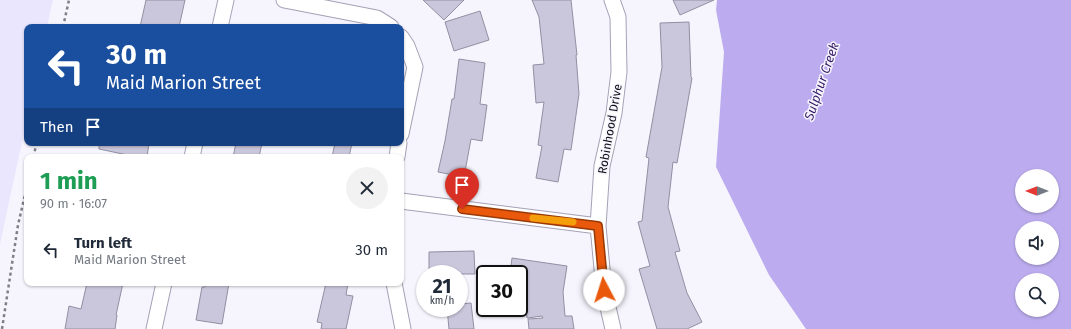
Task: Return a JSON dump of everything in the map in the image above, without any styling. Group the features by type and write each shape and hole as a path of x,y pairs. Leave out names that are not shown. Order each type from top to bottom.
{"street":[{"path":"221,24 226,0"},
{"path":"284,0 377,18 386,24"},
{"name":"Robinhood Drive","path":"612,0 618,17 619,72 614,113 602,166 598,226 604,290 613,329"},
{"path":"404,42 415,67 404,120"},
{"path":"404,201 598,226"},
{"path":"154,329 163,286"},
{"path":"395,286 403,329"}],"path":[{"path":"64,24 69,0"},
{"path":"2,329 18,225 24,199"}],"shaded area":[{"path":"0,0 53,0 48,24 24,24 24,133 0,244"},
{"path":"717,0 1071,0 1071,329 806,329 769,275 716,167 724,52 716,10"}],"building":[{"path":"146,0 185,0 180,24 141,24"},
{"path":"423,0 464,0 444,20"},
{"path":"532,0 571,0 577,55 579,94 571,150 564,149 558,182 536,178 542,146 538,145 544,102 536,103 533,65 544,64 539,17"},
{"path":"673,0 714,0 680,15"},
{"path":"480,11 489,40 454,51 445,22"},
{"path":"689,22 692,78 677,163 673,162 668,207 680,251 675,252 687,293 702,322 687,329 657,329 639,269 650,266 638,222 642,221 649,158 646,157 662,67 660,23"},
{"path":"459,59 485,63 480,104 487,105 482,141 471,139 464,177 438,172 452,99 454,99"},
{"path":"99,146 149,146 147,154 123,154 99,149"},
{"path":"235,146 261,146 260,154 234,154"},
{"path":"334,146 351,146 350,154 333,154"},
{"path":"474,251 475,274 468,274 468,265 429,265 429,252"},
{"path":"512,258 567,266 563,292 565,316 572,316 574,329 529,329 528,319 543,318 542,316 527,318 528,265 511,265"},
{"path":"86,286 122,286 116,315 115,329 65,329 69,306 81,309"},
{"path":"228,286 222,324 196,320 202,287"},
{"path":"325,286 348,286 346,295 353,296 346,329 321,329 322,323 317,322"},
{"path":"468,303 471,303 474,329 449,329 448,317 468,317"}],"waterway":[{"name":"Sulphur Creek","path":"849,0 848,37 816,128 830,183 867,211 921,329"}],"slow traffic":[{"path":"533,218 573,222"}],"route":[{"path":"462,209 598,226 604,290"}]}
